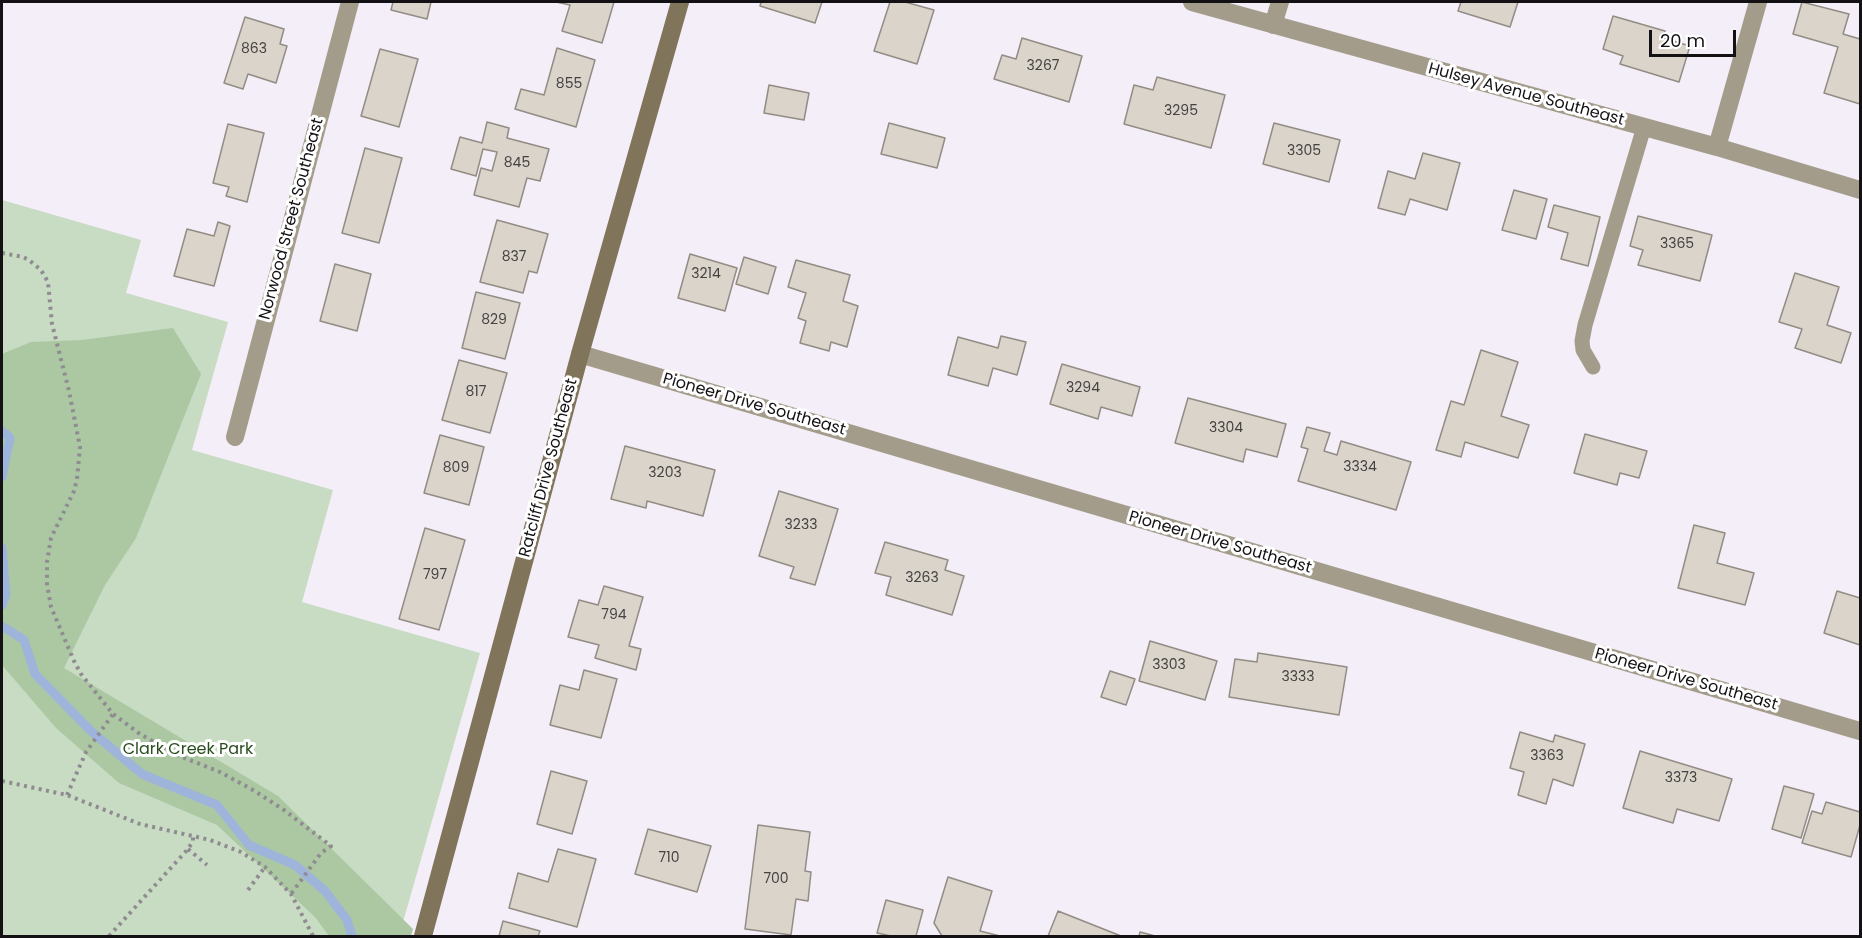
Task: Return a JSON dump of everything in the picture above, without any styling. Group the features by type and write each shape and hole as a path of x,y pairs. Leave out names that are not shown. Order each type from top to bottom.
{"street":[{"name":"Norwood Street Southeast","path":"235,437 350,2"},
{"name":"Ratcliff Drive Southeast","path":"423,936 580,354 680,2"},
{"name":"Hulsey Avenue Southeast","path":"1192,2 1717,147 1860,190"},
{"path":"1273,24 1280,2"},
{"path":"1717,147 1758,2"},
{"name":"Pioneer Drive Southeast","path":"580,354 1860,731"}],"lane":[{"path":"1593,367 1583,350 1585,325 1644,127"}],"path":[{"path":"2,253 29,260 46,276 51,289 52,324 80,447 74,491 51,538 46,562 51,607 74,661 81,674 113,714 156,744 237,780 284,810 331,846 321,853 291,894"},
{"path":"67,795 90,746 113,714"},
{"path":"2,781 67,795 140,824 193,835 241,852 265,867 291,894 313,936"},
{"path":"109,936 188,849 193,841 193,835"},
{"path":"188,849 207,865"},
{"path":"248,890 265,867"}],"green space":[{"name":"Clark Creek Park","path":"2,200 141,240 126,293 228,322 192,450 333,490 302,602 480,653 399,936 2,936"},
{"path":"173,328 201,374 136,538 105,585 64,668 278,796 413,929 411,936 329,936 315,917 217,825 119,783 56,728 2,665 2,354 31,342 82,340"}],"building":[{"path":"393,2 431,2 427,19 391,10"},
{"path":"556,2 614,2 602,43 562,31 570,5"},
{"path":"761,2 822,2 815,23 760,6"},
{"path":"890,2 905,2 934,10 917,64 874,51"},
{"path":"1461,2 1518,2 1510,27 1458,11"},
{"path":"1802,2 1849,14 1843,34 1860,39 1860,104 1824,93 1838,47 1793,34"},
{"path":"1613,16 1665,31 1663,38 1690,46 1679,82 1620,64 1623,56 1603,49"},
{"path":"245,17 284,29 280,44 287,46 276,83 248,74 243,89 224,83"},
{"path":"1022,38 1082,56 1069,102 994,79 1002,55 1016,59"},
{"path":"557,48 595,60 576,127 515,109 521,89 544,95"},
{"path":"380,49 418,59 399,127 361,116"},
{"path":"1157,77 1225,95 1211,148 1124,124 1134,85 1153,90"},
{"path":"769,85 809,93 804,120 764,113"},
{"path":"487,122 509,128 507,138 549,149 540,181 527,178 519,207 474,195 481,168 492,171 497,152 483,149 476,176 451,169 460,137 482,143"},
{"path":"889,123 945,138 937,168 881,154"},
{"path":"1274,123 1340,140 1329,182 1263,164"},
{"path":"228,124 264,133 247,202 226,196 229,187 213,183"},
{"path":"365,148 402,158 379,243 342,233"},
{"path":"1423,153 1460,163 1447,210 1410,199 1405,215 1378,208 1388,171 1415,179"},
{"path":"1514,190 1547,199 1536,239 1502,230"},
{"path":"1554,205 1600,217 1588,266 1561,259 1568,233 1548,227"},
{"path":"1638,216 1712,235 1700,281 1638,265 1643,250 1630,246"},
{"path":"497,220 548,234 537,273 529,271 523,293 480,282"},
{"path":"218,222 230,226 214,286 174,276 187,229 214,236"},
{"path":"690,254 737,268 725,311 678,298"},
{"path":"744,257 776,267 768,294 736,284"},
{"path":"796,260 850,275 843,301 858,306 847,347 831,342 829,351 800,343 806,321 798,318 806,293 788,287"},
{"path":"335,264 371,274 357,331 320,321"},
{"path":"1795,273 1839,287 1827,325 1851,333 1841,363 1795,348 1802,329 1779,322"},
{"path":"476,292 520,303 505,359 462,348"},
{"path":"1001,336 1026,342 1017,375 993,368 988,386 948,375 958,337 998,348"},
{"path":"1481,350 1518,362 1501,416 1529,425 1518,458 1465,442 1461,457 1436,450 1451,401 1464,405"},
{"path":"459,360 507,373 490,433 442,420"},
{"path":"1062,364 1140,387 1132,416 1101,407 1098,419 1050,404"},
{"path":"1188,398 1286,424 1277,457 1246,449 1243,462 1175,443"},
{"path":"1307,427 1330,433 1324,451 1337,455 1341,441 1411,462 1396,510 1298,481 1308,449 1301,447"},
{"path":"1585,434 1647,451 1639,478 1620,473 1617,485 1574,473"},
{"path":"440,435 484,447 469,505 424,493"},
{"path":"625,446 715,470 703,516 647,501 646,508 611,499"},
{"path":"779,491 838,509 815,585 790,578 794,567 759,556"},
{"path":"1694,525 1725,533 1717,563 1754,573 1745,605 1678,588"},
{"path":"425,528 465,540 439,630 399,619"},
{"path":"885,542 948,560 945,570 964,576 952,615 886,595 891,577 875,573"},
{"path":"604,586 643,597 629,646 641,649 636,670 595,658 599,645 568,637 579,600 598,605"},
{"path":"1837,591 1860,598 1860,645 1824,633"},
{"path":"1150,641 1217,661 1205,700 1139,681"},
{"path":"1258,653 1347,667 1339,715 1229,697 1235,659 1257,662"},
{"path":"584,670 617,679 601,738 550,725 560,685 579,690"},
{"path":"1110,671 1135,679 1126,705 1101,697"},
{"path":"1520,732 1553,742 1555,735 1585,744 1573,786 1553,779 1546,804 1518,795 1524,772 1510,768"},
{"path":"1640,751 1732,779 1719,821 1677,809 1673,823 1623,808"},
{"path":"551,771 587,781 572,834 537,824"},
{"path":"1784,786 1814,794 1801,838 1772,829"},
{"path":"1826,802 1860,812 1860,825 1851,857 1802,843 1812,811 1822,814"},
{"path":"758,825 810,832 805,871 811,872 808,901 796,899 791,935 745,929"},
{"path":"648,829 711,846 697,892 635,874"},
{"path":"558,849 596,859 577,927 509,908 518,873 548,882"},
{"path":"948,877 992,891 980,931 1000,936 942,936 934,923"},
{"path":"886,900 923,910 916,936 891,936 877,933"},
{"path":"1058,911 1121,936 1048,936"},
{"path":"503,921 540,931 538,936 499,936"},
{"path":"1140,932 1155,936 1139,936"}],"waterway":[{"path":"2,431 10,438 2,477"},
{"path":"2,548 6,595 2,605"},
{"path":"2,626 24,640 35,674 91,731 142,774 217,805 249,845 295,865 325,891 347,920 352,936"}]}
